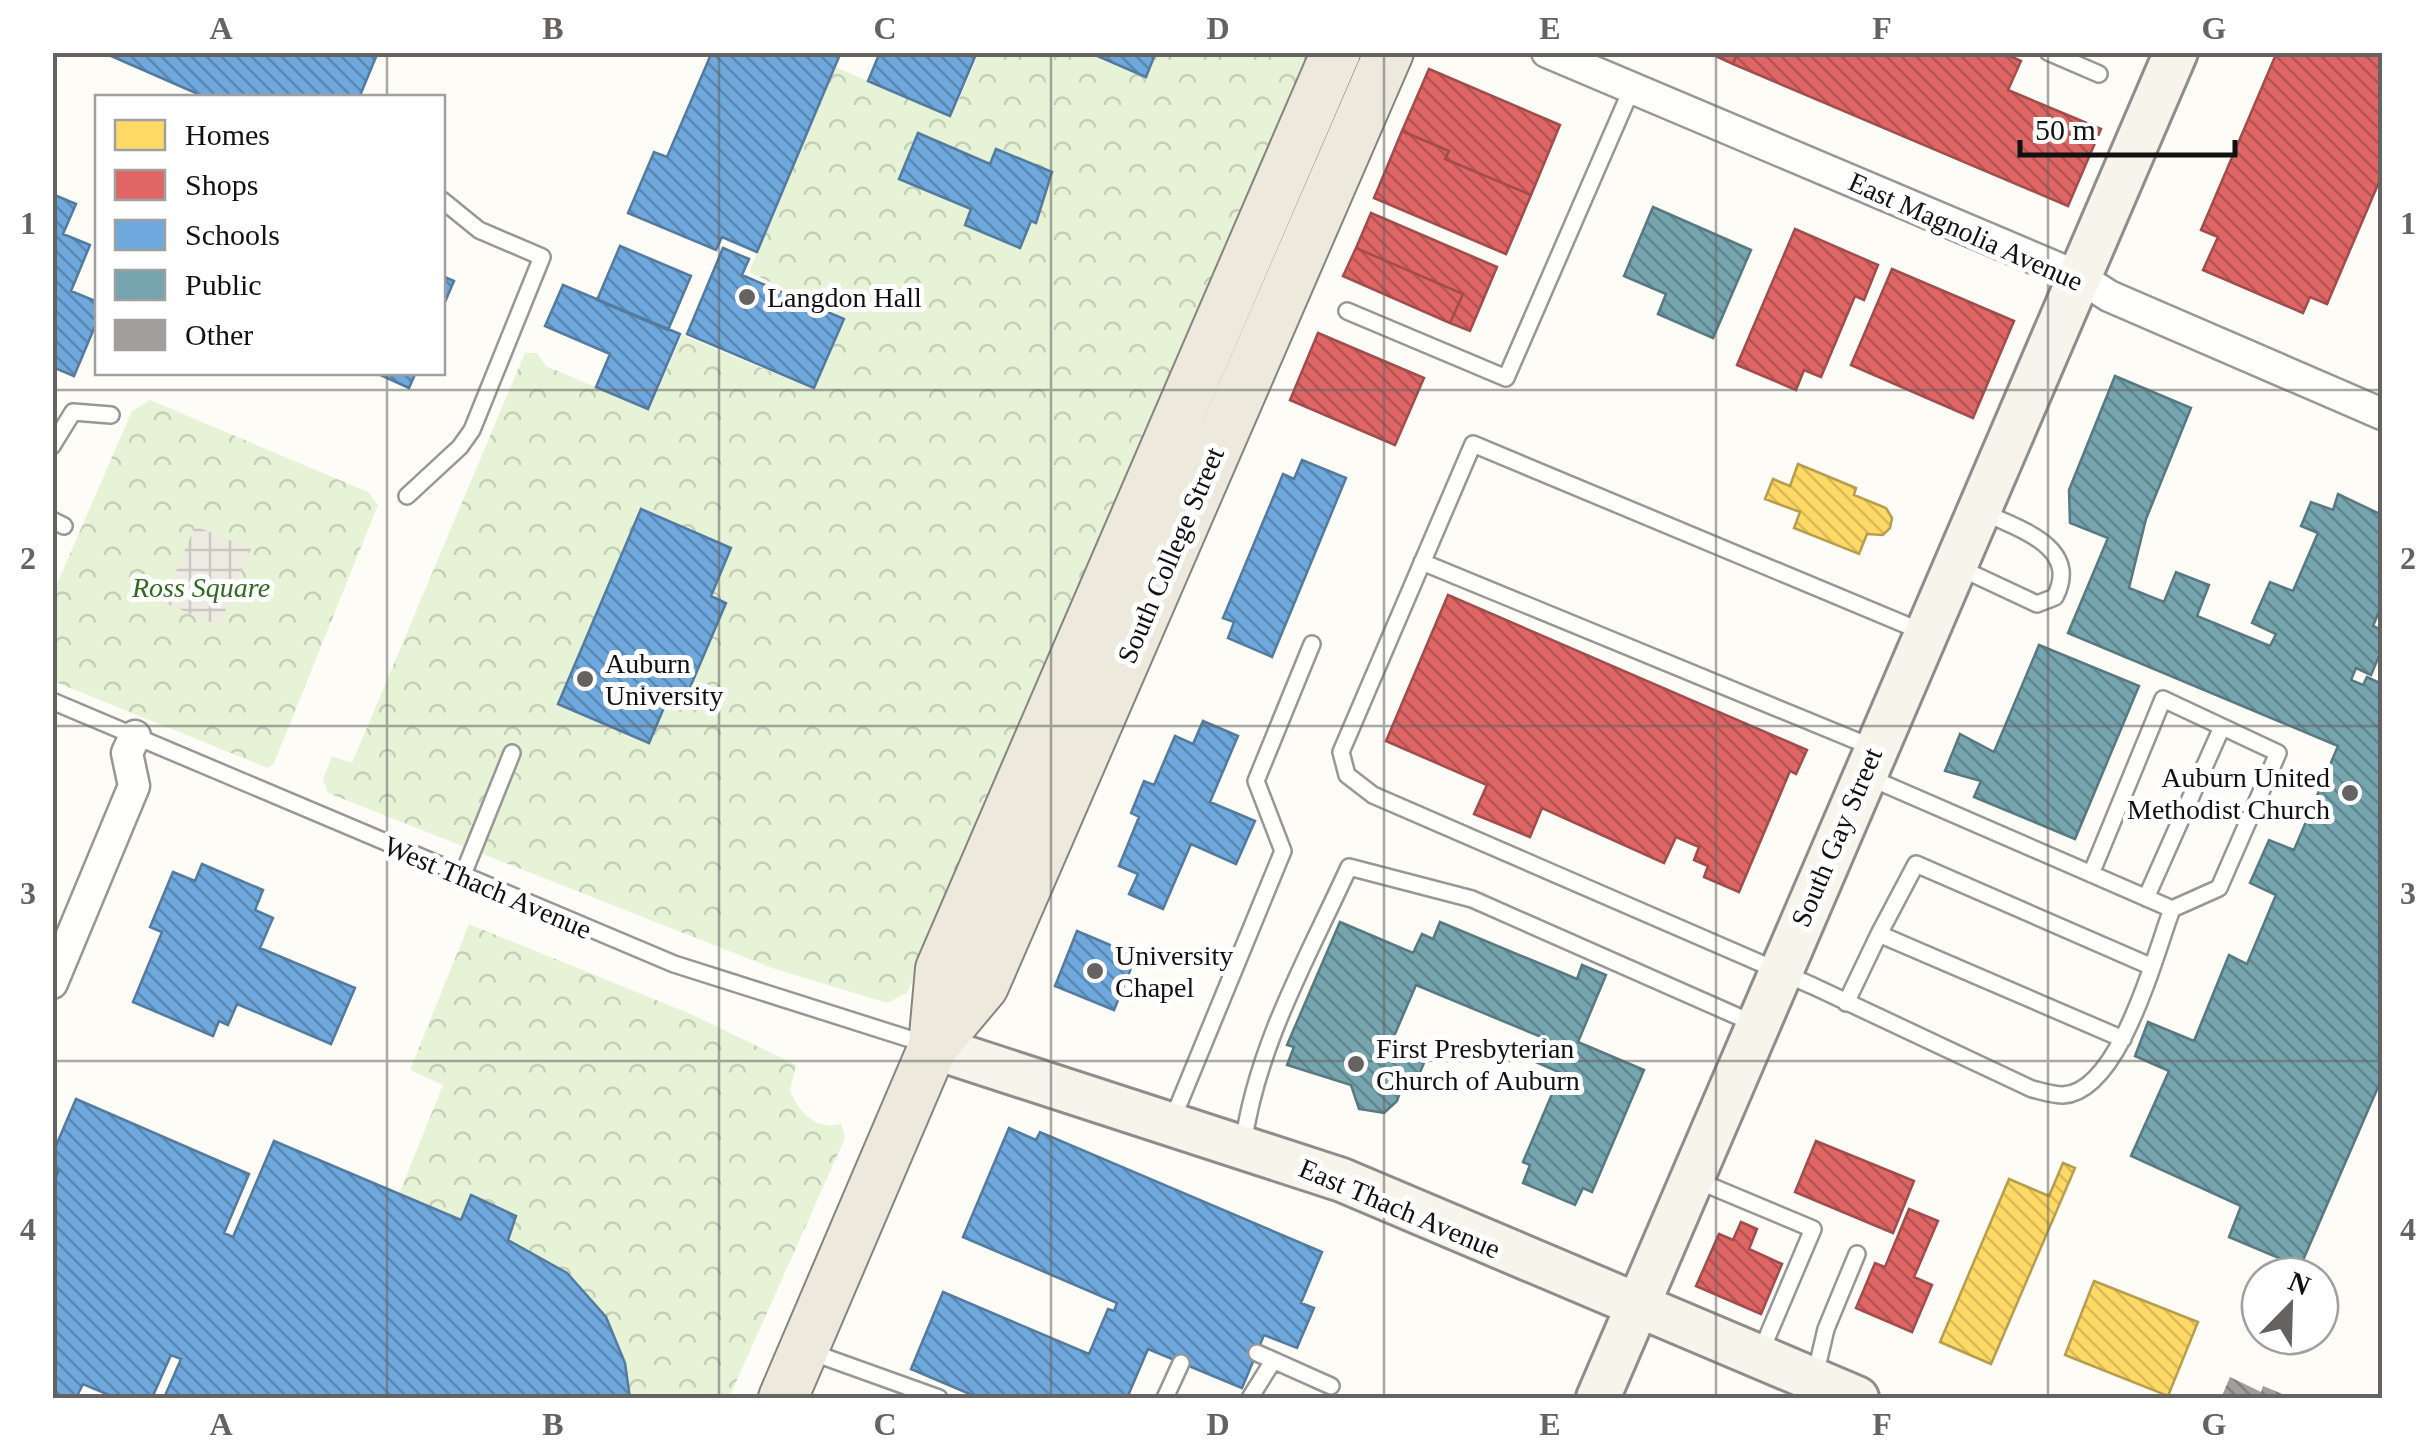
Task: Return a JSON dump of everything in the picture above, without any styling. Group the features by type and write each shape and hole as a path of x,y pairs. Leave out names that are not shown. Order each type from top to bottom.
{"main road":[{"name":"South College Street","path":"783,1398 932,1046 940,969 1336,52"},
{"name":"South College Street","path":"932,1046 984,986 1390,52"}],"street":[{"name":"East Magnolia Avenue","path":"1547,52 2081,278 2109,296 2382,414"},
{"name":"South Gay Street","path":"1598,1398 1868,761 2176,52"},
{"path":"52,983 134,786 128,752 135,736"},
{"name":"East Thach Avenue","path":"932,1046 1342,1180 1758,1358 1811,1390 1856,1398"}],"lane":[{"path":"2048,52 2099,74"},
{"path":"1347,312 1506,378 1632,88"},
{"path":"407,496 460,447 472,430 542,257 479,230 445,202"},
{"path":"52,446 72,412 111,415"},
{"path":"1925,632 1473,444 1341,752 1347,775 1373,795 1780,972 2032,1089 2065,1095 2091,1080 2116,1057 2172,909 2219,888 2278,752 2163,699 2091,874"},
{"path":"1954,566 2037,604 2055,598 2064,581 2061,559 2050,545 1978,510"},
{"path":"1422,562 1868,761 2091,874 2172,909"},
{"path":"1172,1123 1283,852 1256,781 1312,644"},
{"name":"West Thach Avenue","path":"52,701 462,878 674,964 932,1046"},
{"path":"2146,898 2222,727"},
{"path":"462,878 512,753"},
{"path":"1846,1003 1916,864 2150,966"},
{"path":"1243,1146 1248,1104 1266,1050 1348,867 1472,900 1757,1025"},
{"path":"1879,934 2123,1038"},
{"path":"1690,1177 1813,1229 1758,1358"},
{"path":"1811,1390 1826,1329 1857,1254"},
{"path":"805,1350 900,1391 938,1398"},
{"path":"1257,1353 1331,1386"},
{"path":"1250,1398 1274,1361"},
{"path":"1165,1398 1181,1363"}],"green space":[{"path":"979,53 1083,53 1146,78 1157,53 1320,53 907,993 887,1003 772,968 328,793 323,779 332,756 352,763 525,353 537,353 546,366 649,410 682,335 815,390 846,318 749,272 836,67 951,118"},
{"name":"Ross Square","path":"150,400 368,492 378,505 274,763 268,768 53,681 53,593 132,411"},
{"path":"469,924 693,1015 796,1065 790,1090 798,1106 816,1122 841,1124 845,1138 729,1398 630,1398 626,1370 607,1322 575,1284 508,1240 516,1215 472,1196 461,1220 399,1194 443,1085 410,1070"}],"shaded area":[{"path":"195,526 251,549 219,626 163,602"}],"building: Homes":[{"path":"1798,464 1856,488 1854,495 1886,508 1892,518 1890,528 1883,535 1867,534 1859,554 1794,528 1800,512 1765,499 1773,479 1790,486"},
{"path":"2063,1163 2075,1168 1991,1364 1940,1342 2009,1179 2049,1196"},
{"path":"2094,1281 2198,1322 2168,1396 2065,1355"}],"building: Shops":[{"path":"1707,52 1738,52 1733,64"},
{"path":"1738,52 2001,52 2021,61 2008,90 2101,129 2068,206 1733,64"},
{"path":"2277,52 2382,52 2382,175 2327,304 2310,297 2303,313 2203,270 2218,237 2201,230"},
{"path":"1429,69 1560,125 1531,195 1445,159 1449,151 1402,131"},
{"path":"1402,131 1449,151 1445,159 1531,195 1506,254 1374,198"},
{"path":"1371,213 1497,267 1470,331 1450,323 1463,294 1356,248"},
{"path":"1795,229 1878,265 1864,300 1855,296 1821,377 1804,370 1796,390 1737,365"},
{"path":"1356,248 1463,294 1450,323 1343,276"},
{"path":"1892,269 2014,321 1973,418 1851,365"},
{"path":"1318,333 1424,378 1395,445 1290,400"},
{"path":"1448,595 1807,750 1796,774 1790,771 1739,892 1704,877 1708,866 1694,860 1699,847 1676,837 1664,863 1542,808 1530,837 1474,814 1487,785 1386,741"},
{"path":"1816,1141 1914,1181 1893,1233 1795,1192"},
{"path":"1909,1209 1938,1221 1914,1277 1932,1285 1912,1332 1856,1308 1875,1263 1885,1267"},
{"path":"1741,1222 1757,1229 1749,1249 1782,1264 1761,1314 1696,1286 1719,1234 1733,1240"}],"building: Schools":[{"path":"102,52 378,52 360,95 200,95"},
{"path":"712,52 841,52 757,252 722,237 716,250 628,213 654,152 667,157"},
{"path":"880,52 977,52 950,116 868,81"},
{"path":"1088,52 1156,52 1146,77"},
{"path":"918,133 990,164 996,149 1052,172 1036,223 1031,221 1020,248 965,225 971,209 899,179"},
{"path":"52,194 76,204 63,234 90,245 71,291 95,301 95,326 74,376 52,367"},
{"path":"620,246 691,276 668,330 597,300"},
{"name":"Langdon Hall","path":"723,248 749,259 742,275 844,319 814,388 687,334"},
{"path":"445,277 454,281 445,302"},
{"path":"563,285 680,334 648,409 596,387 610,354 545,326"},
{"path":"381,375 415,375 409,388"},
{"path":"1302,460 1346,478 1272,657 1228,638 1234,622 1223,618 1283,474 1294,479"},
{"path":"641,509 731,548 711,596 726,603 686,697 671,691 649,743 558,704"},
{"path":"1203,721 1238,736 1210,802 1255,821 1236,864 1191,844 1163,909 1129,894 1138,874 1119,866 1139,817 1131,813 1144,781 1154,785 1175,736 1193,744"},
{"path":"202,864 263,890 255,910 273,918 260,948 355,988 331,1044 237,1004 228,1025 219,1021 213,1036 133,1002 162,932 150,927 173,872 195,881"},
{"name":"University Chapel","path":"1077,931 1136,956 1114,1010 1055,986"},
{"path":"76,1099 249,1174 224,1233 233,1237 274,1141 461,1220 471,1195 516,1216 508,1240 567,1273 606,1317 625,1363 630,1398 164,1398 181,1359 171,1355 152,1398 116,1398 83,1384 76,1398 52,1395 52,1185 59,1170 52,1167 52,1155"},
{"path":"1009,1128 1036,1140 1040,1132 1322,1252 1301,1303 1314,1308 1297,1348 1264,1335 1242,1388 1148,1349 1127,1398 979,1398 911,1369 943,1292 1089,1354 1108,1309 1114,1311 1117,1303 963,1237"}],"building: Public":[{"path":"1653,207 1751,250 1713,338 1658,314 1666,294 1624,276"},
{"name":"Auburn United Methodist Church","path":"2115,376 2191,408 2146,519 2129,588 2164,602 2176,572 2209,585 2197,616 2270,646 2276,634 2252,623 2270,582 2293,591 2318,533 2301,526 2311,502 2333,510 2338,494 2382,515 2382,604 2373,626 2382,630 2382,649 2371,675 2356,668 2351,680 2363,685 2367,677 2382,684 2382,1078 2305,1256 2274,1256 2229,1237 2241,1206 2131,1156 2169,1071 2135,1056 2148,1022 2194,1041 2229,955 2247,964 2276,895 2250,883 2269,840 2294,850 2338,746 2068,633 2108,538 2070,523 2069,490"},
{"path":"2039,645 2139,686 2075,839 1974,797 1981,781 1945,771 1960,734 1994,752"},
{"name":"First Presbyterian Church of Auburn","path":"1340,922 1413,953 1422,934 1433,939 1440,922 1577,979 1582,965 1606,975 1578,1042 1644,1070 1592,1192 1583,1188 1575,1205 1523,1183 1530,1165 1523,1162 1561,1073 1536,1062 1546,1039 1416,985 1389,1048 1424,1063 1413,1089 1400,1092 1397,1101 1384,1113 1359,1109 1351,1085 1287,1065 1294,1047 1287,1045"}],"building: Other":[{"path":"2230,1377 2261,1392 2263,1386 2292,1398 2221,1398"}],"place":[{"name":"Langdon Hall","path":"747,297"},
{"name":"Auburn University","path":"585,679"},
{"name":"Auburn United Methodist Church","path":"2350,793"},
{"name":"University Chapel","path":"1095,971"},
{"name":"First Presbyterian Church of Auburn","path":"1356,1064"}]}
